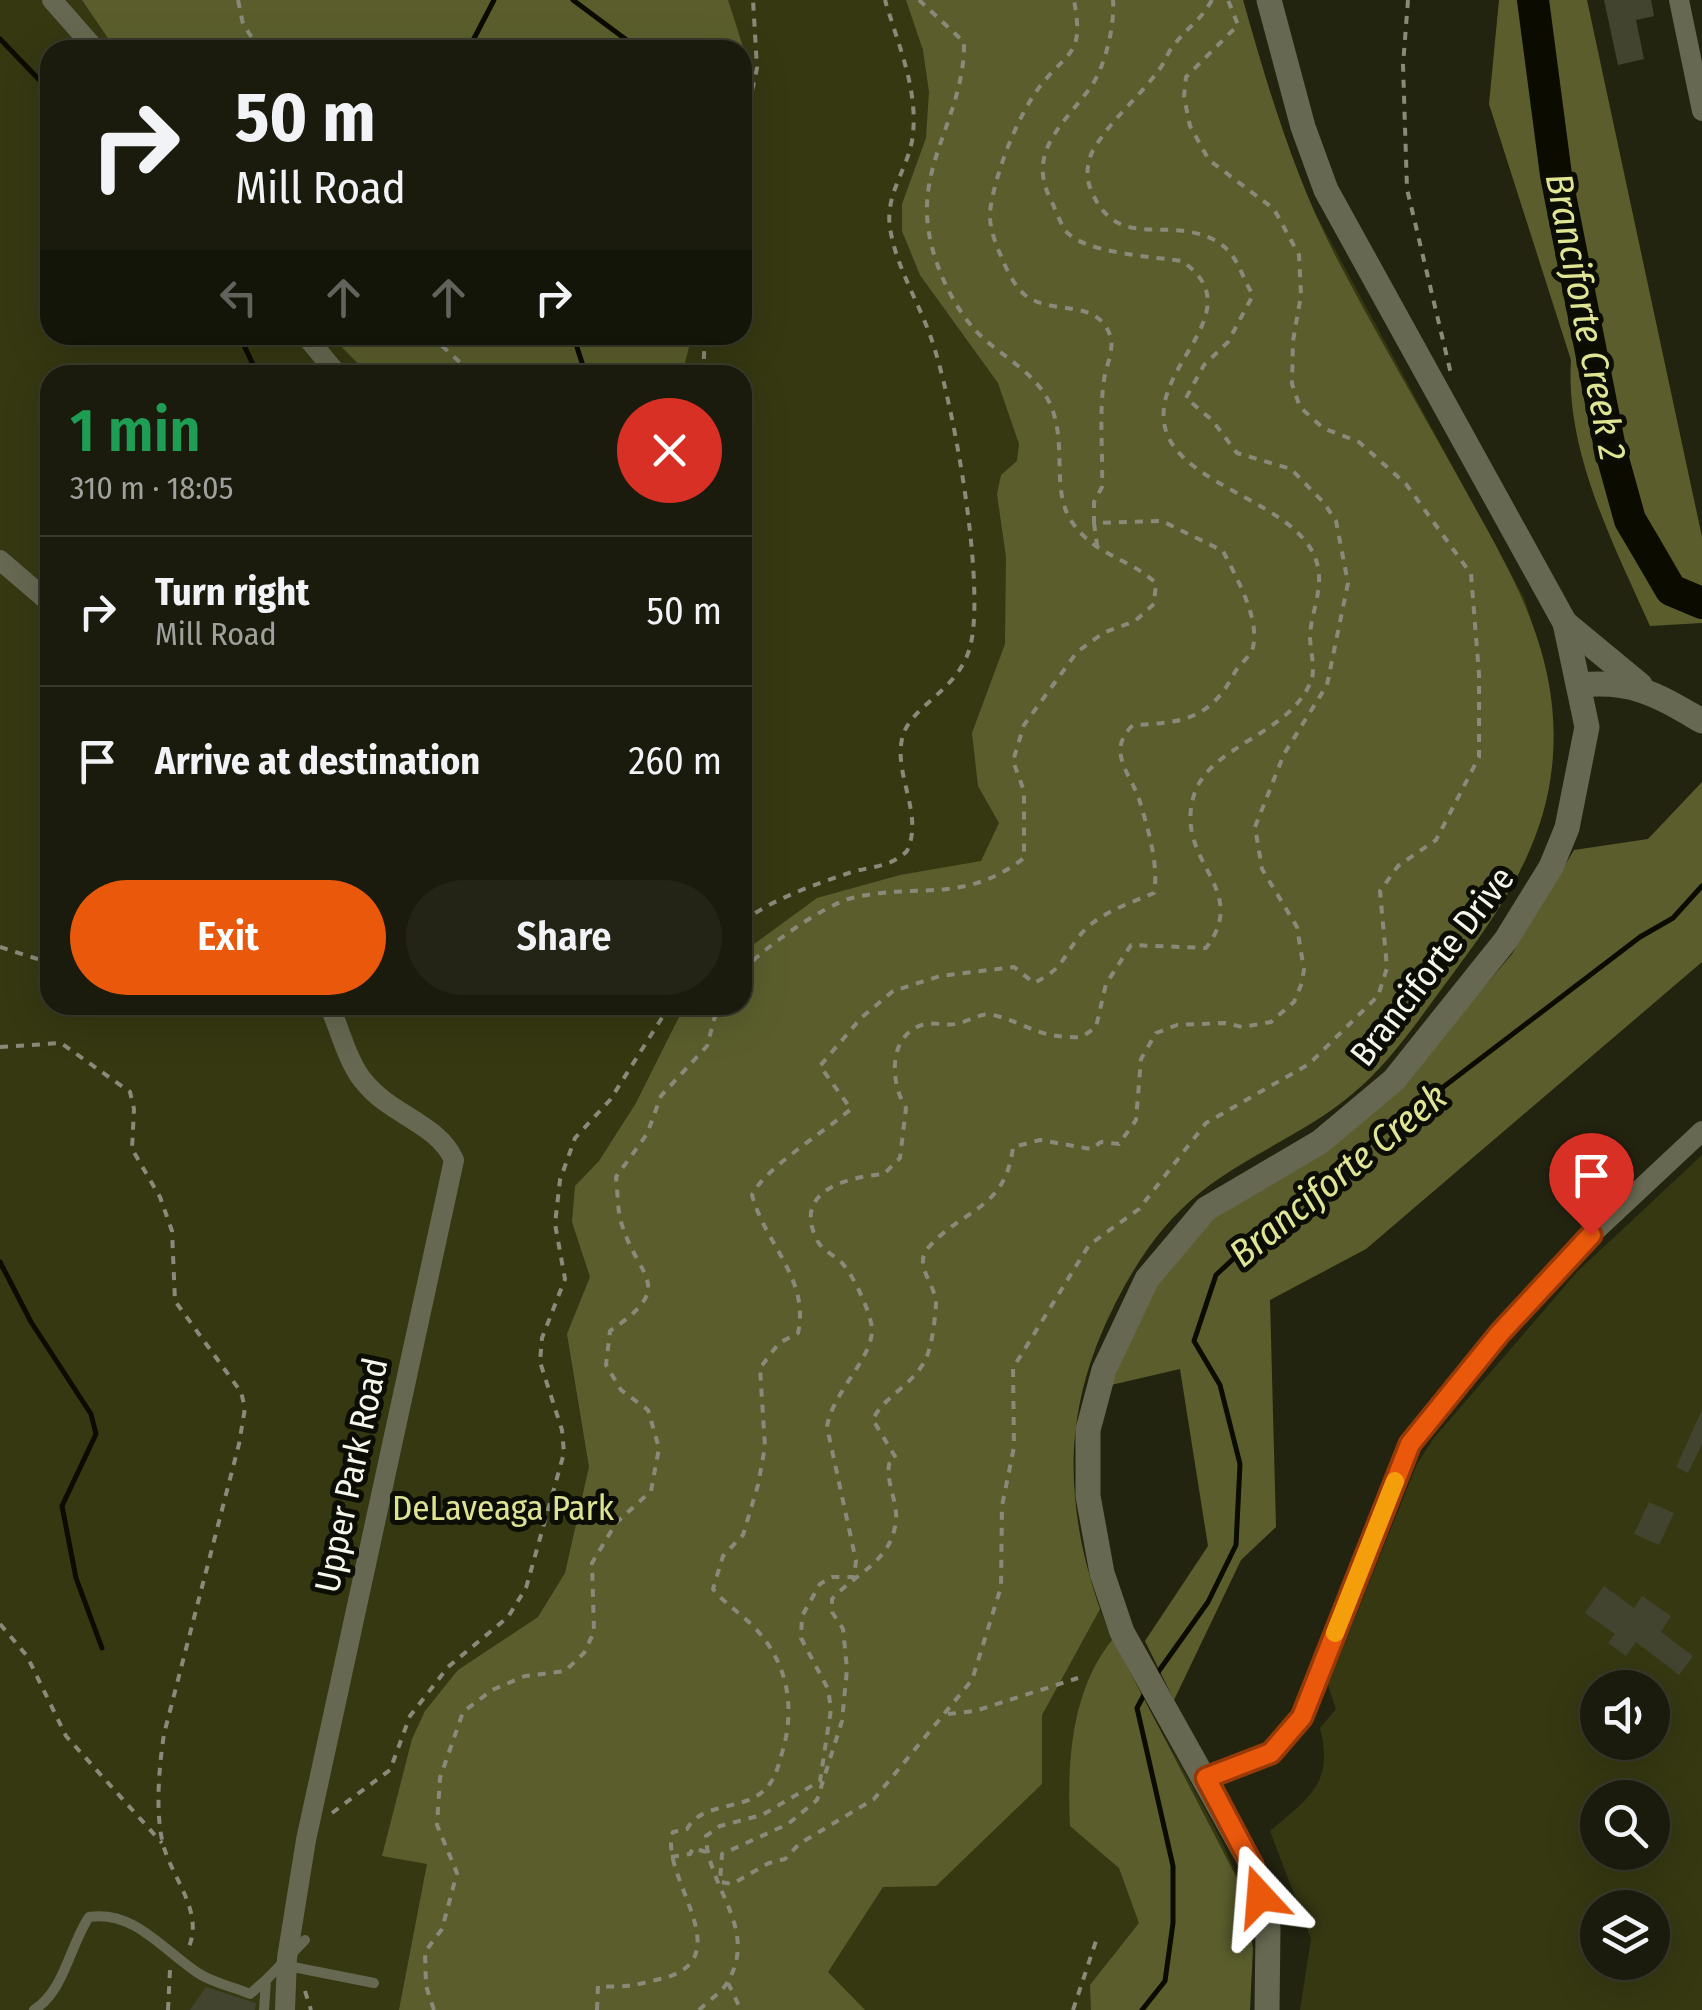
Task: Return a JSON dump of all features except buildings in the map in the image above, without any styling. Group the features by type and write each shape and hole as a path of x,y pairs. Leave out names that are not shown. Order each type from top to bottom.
{"street":[{"path":"52,0 87,40"},
{"name":"Branciforte Drive","path":"1267,2010 1268,1928 1252,1865 1122,1632 1102,1574 1088,1496 1088,1430 1104,1370 1146,1279 1206,1209 1320,1142 1394,1080 1506,940 1551,867 1578,788 1587,727 1565,623 1326,190 1303,127 1269,0"},
{"path":"1680,0 1702,111"},
{"path":"314,345 330,365"},
{"path":"0,560 40,594"},
{"path":"1565,623 1644,688 1702,721"},
{"path":"1581,685 1613,682 1644,688"},
{"path":"1587,727 1600,706 1618,694 1644,688"},
{"name":"Upper Park Road","path":"285,2010 287,1962 306,1840 454,1160 446,1141 387,1106 362,1081 333,1015"},
{"path":"1206,1778 1271,1753 1302,1717 1410,1444 1500,1333 1591,1235 1702,1132"}],"lane":[{"path":"34,2010 52,1998 74,1940 89,1917 124,1918 202,1976 250,1994 287,1962 305,1940"},
{"path":"287,1962 374,1983"},
{"path":"264,2010 266,1980"}],"path":[{"path":"238,0 243,24 253,40"},
{"path":"752,0 757,68 752,91"},
{"path":"752,916 787,897 847,874 887,864 907,851 911,819 903,735 915,717 960,673 972,638 972,576 952,426 934,349 891,233 889,204 910,149 913,122 910,82 885,0"},
{"path":"752,959 850,898 973,886 997,879 1024,858 1024,791 1013,761 1024,725 1077,652 1103,633 1135,621 1154,604 1156,582 1135,564 1098,552 1068,518 1061,496 1062,445 1046,396 974,329 938,266 926,211 937,154 965,73 964,42 919,0"},
{"path":"1074,0 1079,29 1067,62 1041,84 1018,123 995,184 990,212 1002,258 1030,299 1074,307 1102,320 1112,339 1104,380 1102,487 1094,502 1098,552"},
{"path":"720,1882 722,1854 788,1824 817,1800 842,1721 847,1669 844,1629 832,1612 832,1600 854,1576 852,1538 827,1428 830,1411 872,1341 872,1323 844,1263 816,1239 811,1209 819,1194 862,1176 884,1174 900,1158 906,1108 896,1092 894,1060 910,1032 927,1024 959,1024 989,1014 1039,1034 1082,1037 1096,1027 1106,984 1131,945 1206,948 1225,911 1220,892 1194,847 1190,827 1192,797 1213,766 1293,710 1312,681 1312,614 1319,574 1314,558 1272,512 1188,465 1176,452 1164,420 1170,381 1189,354 1210,306 1206,287 1182,261 1080,242 1066,231 1041,171 1057,124 1092,86 1114,16 1113,0"},
{"path":"699,2010 728,1982 740,1927 708,1864 706,1836 720,1826 762,1815 820,1782 831,1709 828,1689 801,1638 802,1616 820,1584 832,1577 854,1576 873,1569 884,1557 896,1520 886,1479 888,1464 896,1458 873,1420 877,1410 909,1384 929,1353 936,1302 922,1267 926,1250 998,1194 1010,1171 1013,1148 1040,1140 1092,1148 1102,1142 1119,1144 1129,1136 1138,1105 1141,1059 1146,1044 1156,1034 1177,1025 1259,1026 1271,1022 1294,1002 1304,970 1297,927 1262,869 1255,827 1284,754 1327,685 1348,583 1336,520 1292,470 1237,453 1212,420 1186,398 1204,364 1228,342 1253,295 1243,266 1208,237 1177,230 1130,230 1106,218 1087,180 1090,155 1102,137 1158,73 1179,39 1201,22 1212,0"},
{"path":"720,1882 732,1884 769,1863 785,1859 799,1844 862,1809 972,1680 1001,1588 1002,1506 1014,1447 1012,1368 1089,1244 1139,1209 1206,1123 1308,1064 1378,996 1387,968 1380,891 1398,866 1436,840 1479,757 1479,674 1470,574 1406,484 1359,442 1324,428 1300,406 1292,384 1293,341 1302,295 1299,254 1274,209 1209,160 1190,126 1184,97 1186,77 1238,25 1228,0"},
{"path":"1408,0 1404,65 1407,189 1432,298 1453,365 1446,410"},
{"path":"441,345 463,365"},
{"path":"597,2010 598,1986 642,1987 681,1975 692,1960 698,1932 669,1844 674,1832 687,1830 692,1820 755,1796 775,1780 793,1704 772,1651 752,1624 727,1608 713,1589 723,1556 743,1535 758,1485 764,1448 760,1368 779,1343 798,1333 804,1308 781,1255 760,1223 752,1195 762,1175 802,1150 851,1109 820,1066 882,998 940,976 1014,966 1034,983 1060,969 1079,936 1110,912 1154,893 1158,875 1150,839 1139,798 1128,783 1119,752 1124,734 1133,724 1177,724 1211,706 1225,695 1254,644 1247,607 1223,551 1162,521 1094,523"},
{"path":"1293,710 1307,720"},
{"path":"0,947 40,960"},
{"path":"326,1820 390,1770 410,1716 448,1667 501,1624 522,1596 564,1453 562,1430 540,1362 542,1338 564,1285 556,1224 560,1180 575,1138 610,1100 664,1015"},
{"path":"434,2010 426,1986 425,1952 442,1929 457,1873 437,1824 440,1778 463,1712 492,1690 525,1676 565,1671 584,1653 594,1632 592,1563 616,1523 652,1491 659,1448 648,1410 621,1390 606,1364 610,1331 638,1312 649,1289 644,1267 622,1226 616,1177 646,1134 660,1096 707,1046 715,1015"},
{"path":"0,1047 61,1043 130,1092 134,1110 132,1149 156,1190 172,1231 175,1301 186,1322 229,1371 244,1401 239,1444 215,1547 164,1734 160,1766 162,1843"},
{"path":"0,1624 27,1656 66,1736 162,1843 192,1916 191,1941 187,1951 176,1956 169,1974 168,2010"},
{"path":"946,1714 975,1711 1078,1678"},
{"path":"671,1857 690,1854 693,1848 706,1852"},
{"path":"1073,2010 1096,1942"},
{"path":"728,1982 741,2010"}],"green space":[{"name":"DeLaveaga Park","path":"0,0 1243,0 1277,119 1307,198 1524,598 1551,709 1552,756 1547,799 1513,884 1428,1009 1392,1054 1352,1094 1211,1184 1155,1238 1110,1307 1082,1384 1074,1423 1073,1461 1077,1518 1088,1574 1133,1681 1209,1817 1242,1888 1251,1928 1250,2010 0,2010"},
{"path":"82,0 728,0 741,40 109,40"},
{"path":"906,0 1243,0 1283,130 1320,224 1494,543 1539,643 1553,716 1553,755 1541,821 1499,907 1389,1058 1334,1109 1238,1166 1188,1203 1153,1242 1124,1286 1086,1378 1074,1453 1079,1529 1100,1609 1042,1715 1042,1784 936,1886 883,1887 828,1972 865,2010 399,2010 427,1864 382,1856 412,1739 425,1711 458,1670 538,1617 565,1573 589,1467 567,1334 590,1277 572,1222 575,1186 599,1161 636,1103 680,1015 752,1015 752,945 817,898 900,875 981,861 999,823 978,786 972,733 1005,644 1006,557 997,494 1001,475 1017,461 1019,444 998,383 920,275 902,231 902,204 926,138 929,92 923,50"},
{"path":"1499,0 1587,0 1702,537 1702,623 1650,626 1595,497 1576,429 1571,360 1489,104"},
{"path":"340,345 690,345 684,365 359,365"},
{"path":"1702,782 1702,962 1366,1249 1270,1300 1276,1527 1241,1560 1174,1700 1145,1641 1208,1546 1180,1369 1111,1385 1156,1281 1212,1218 1402,1084 1512,954 1574,850 1648,839"},
{"path":"1702,1155 1702,2010 1300,2010 1311,1939 1270,1831 1307,1798 1321,1776 1324,1747 1320,1728 1336,1709 1328,1685 1417,1464 1433,1439 1578,1271"},
{"path":"1113,1639 1242,1888 1253,1948 1250,2010 1091,2010 1090,1985 1139,1923 1119,1868 1070,1826 1071,1753 1080,1704 1099,1659"}],"waterway":[{"path":"473,40 494,0"},
{"path":"573,0 627,40"},
{"name":"Branciforte Creek 2","path":"1533,0 1556,175 1610,448 1630,520 1671,590 1702,603"},
{"path":"0,39 40,81"},
{"path":"244,345 253,365"},
{"path":"576,345 583,365"},
{"name":"Branciforte Creek","path":"1156,1675 1208,1602 1236,1545 1240,1464 1220,1385 1194,1341 1216,1275 1341,1165 1640,937 1673,918 1702,886"},
{"path":"0,1262 31,1322 91,1414 96,1434 62,1506 76,1578 102,1648"},
{"name":"Branciforte Creek","path":"1142,2010 1165,1981 1173,1923 1173,1866 1137,1708 1145,1693"}],"slow traffic":[{"path":"1335,1633 1395,1481"}],"route":[{"path":"1260,1896 1252,1865 1206,1778 1271,1753 1302,1717 1410,1444 1500,1333 1591,1235"}]}
